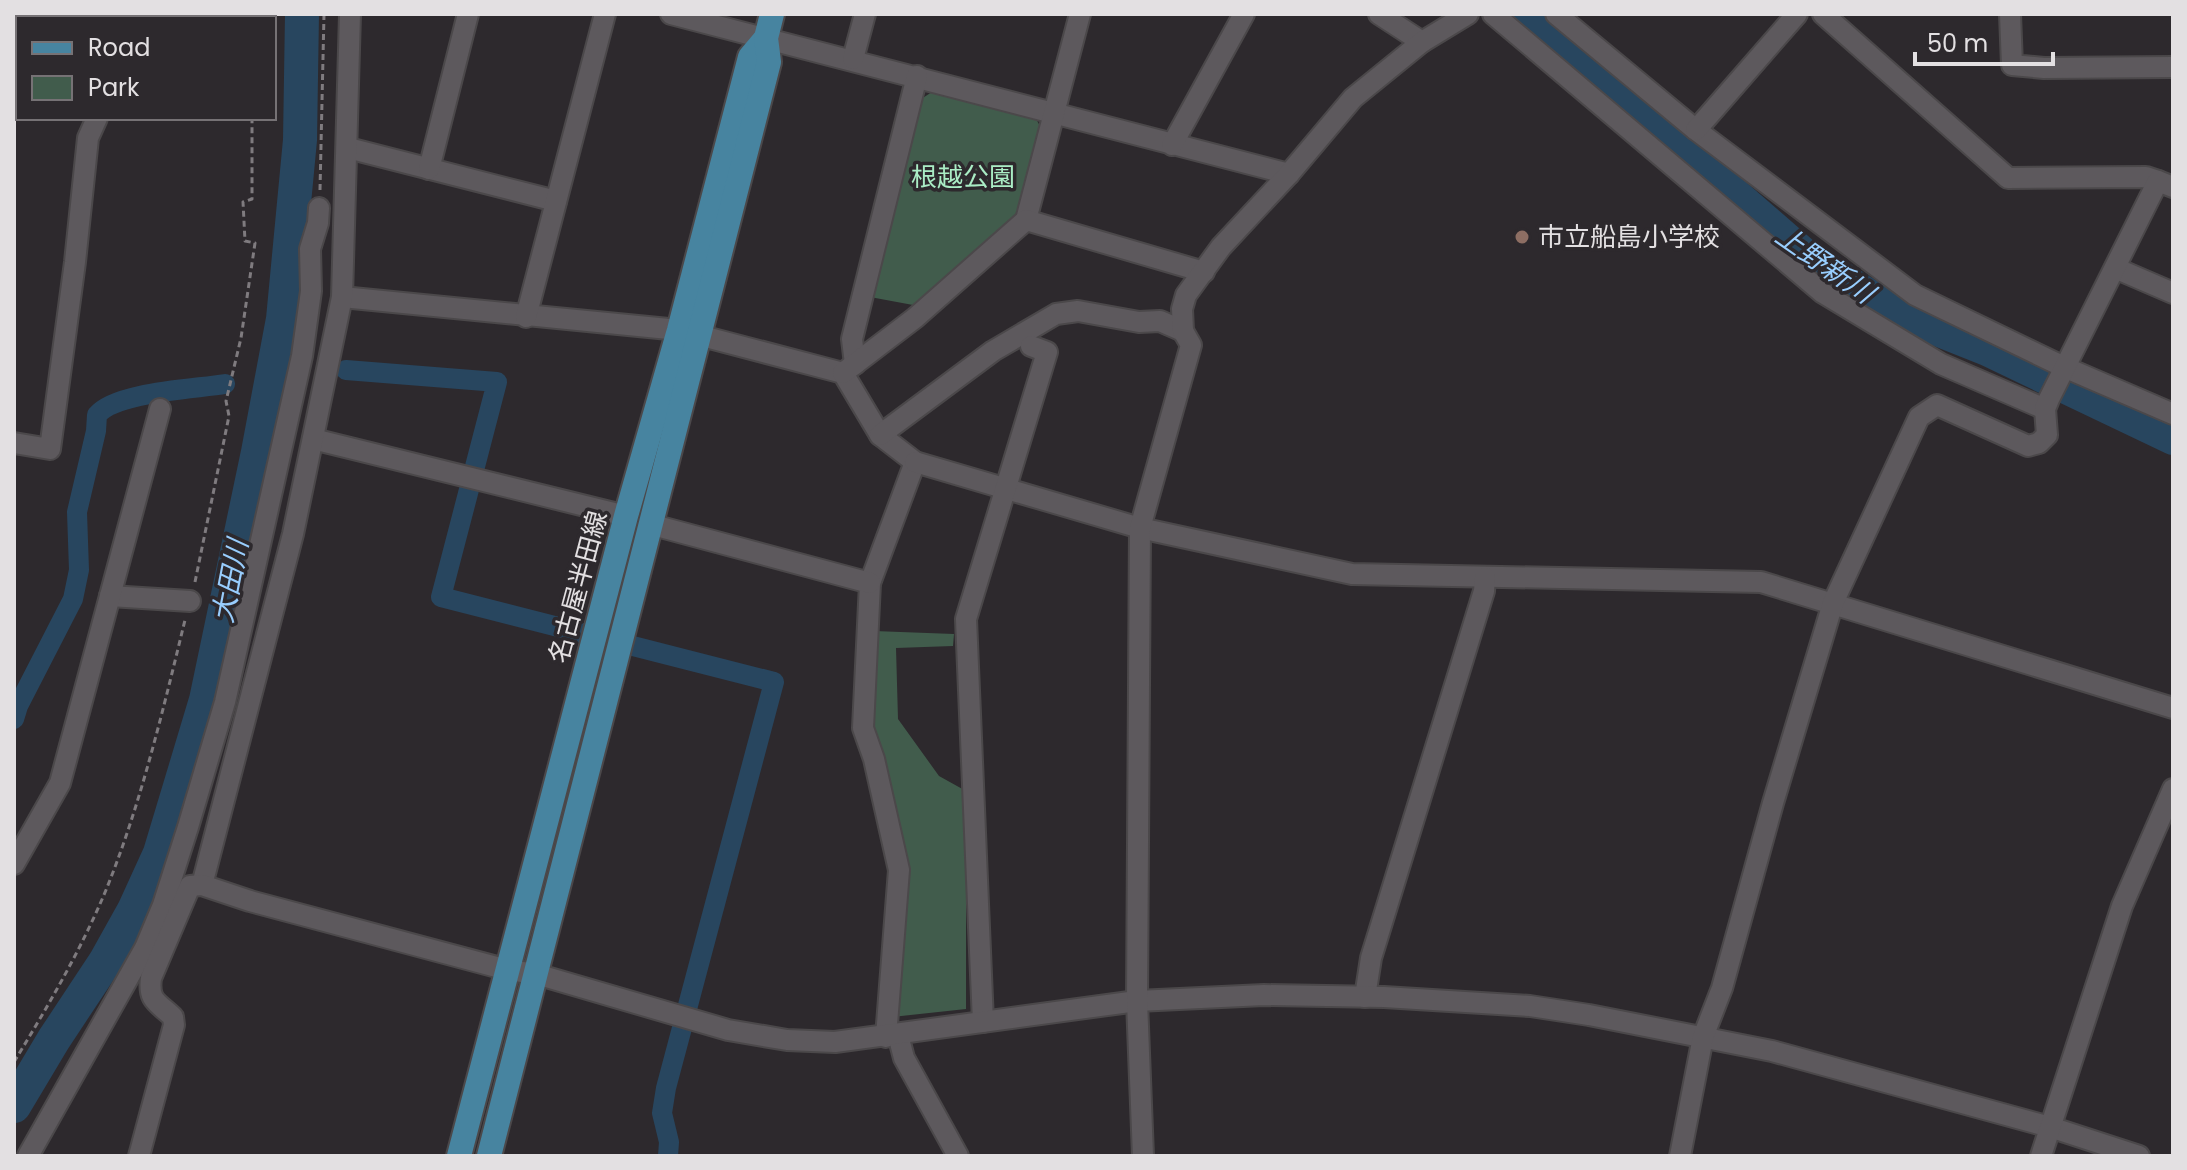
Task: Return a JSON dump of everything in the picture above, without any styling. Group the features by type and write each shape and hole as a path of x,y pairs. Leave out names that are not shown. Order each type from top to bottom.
{"main road":[{"name":"名古屋半田線","path":"489,1156 653,525 690,332 750,57 766,38 772,14"},
{"name":"名古屋半田線","path":"459,1156 626,516 690,332"}],"street":[{"path":"202,885 293,534 342,297 350,14"},
{"path":"429,169 468,14"},
{"path":"526,317 605,14"},
{"path":"675,14 1289,174"},
{"path":"853,59 865,14"},
{"path":"849,369 915,318 1026,220 1080,14"},
{"path":"1172,145 1244,14"},
{"path":"1379,14 1422,42"},
{"path":"1143,1156 1137,1001 1140,528 1191,345 1183,331 1182,309 1186,295 1221,247 1289,174 1353,98 1422,42 1468,14"},
{"path":"1493,14 1823,293 1941,364 2047,404"},
{"path":"1556,14 1696,130 1915,295 2064,367 2173,414"},
{"path":"1696,130 1797,14"},
{"path":"1680,1156 1703,1037 1722,988 1833,603 1919,417 1937,405 2028,446 2039,443 2047,435 2047,404 2064,367 2115,268 2166,184 2146,177 2008,178 1823,14"},
{"path":"2010,14 2012,65 2044,68 2173,67"},
{"path":"917,76 852,339 849,369 880,435 915,462 1140,528 1352,574 1761,582 2173,708"},
{"path":"14,443 50,449 88,138 96,120"},
{"path":"348,148 556,201"},
{"path":"28,1156 145,948 163,905 188,827 225,702 302,356 311,291 310,249 319,208"},
{"path":"1026,220 1204,272"},
{"path":"2115,268 2173,293"},
{"path":"342,297 690,332 849,369"},
{"path":"880,435 993,351 1056,314 1078,311 1139,322 1160,321 1183,331"},
{"path":"983,1022 966,619 1047,352 1031,346"},
{"path":"14,864 60,783 160,409"},
{"path":"313,439 626,516"},
{"path":"915,462 870,583 863,728 874,759 899,870 892,1036 958,1156"},
{"path":"653,525 870,583"},
{"path":"1365,997 1371,958 1484,591 1485,578"},
{"path":"110,596 190,601"},
{"path":"2041,1156 2122,906 2173,789"},
{"path":"139,1156 174,1025 173,1017 155,1002 149,991 151,978 190,886 202,885 250,901 508,970 536,974 728,1030 787,1040 835,1042 1137,1001 1264,995 1530,1006 1772,1051 2050,1127 2139,1156"}],"path":[{"path":"319,208 324,14"}],"green space":[{"name":"根越公園","path":"932,92 1035,117 1040,126 1017,217 913,305 870,297 918,101"},
{"path":"874,631 954,634 953,646 896,648 898,719 939,776 966,791 966,1009 892,1017 904,870 870,723"}],"waterway":[{"name":"大田川","path":"14,1106 105,962 134,910 160,853 206,700 283,319 300,140 302,14"},
{"name":"上野新川","path":"1526,14 1803,254 1894,312 1987,349 2173,438"},
{"path":"346,370 497,382 441,597 774,682 666,1088 662,1113 669,1142 668,1156"},
{"path":"14,719 73,599 79,570 77,512 97,415 106,407 138,396 225,384"}],"place":[{"name":"市立船島小学校","path":"1522,237"}]}
